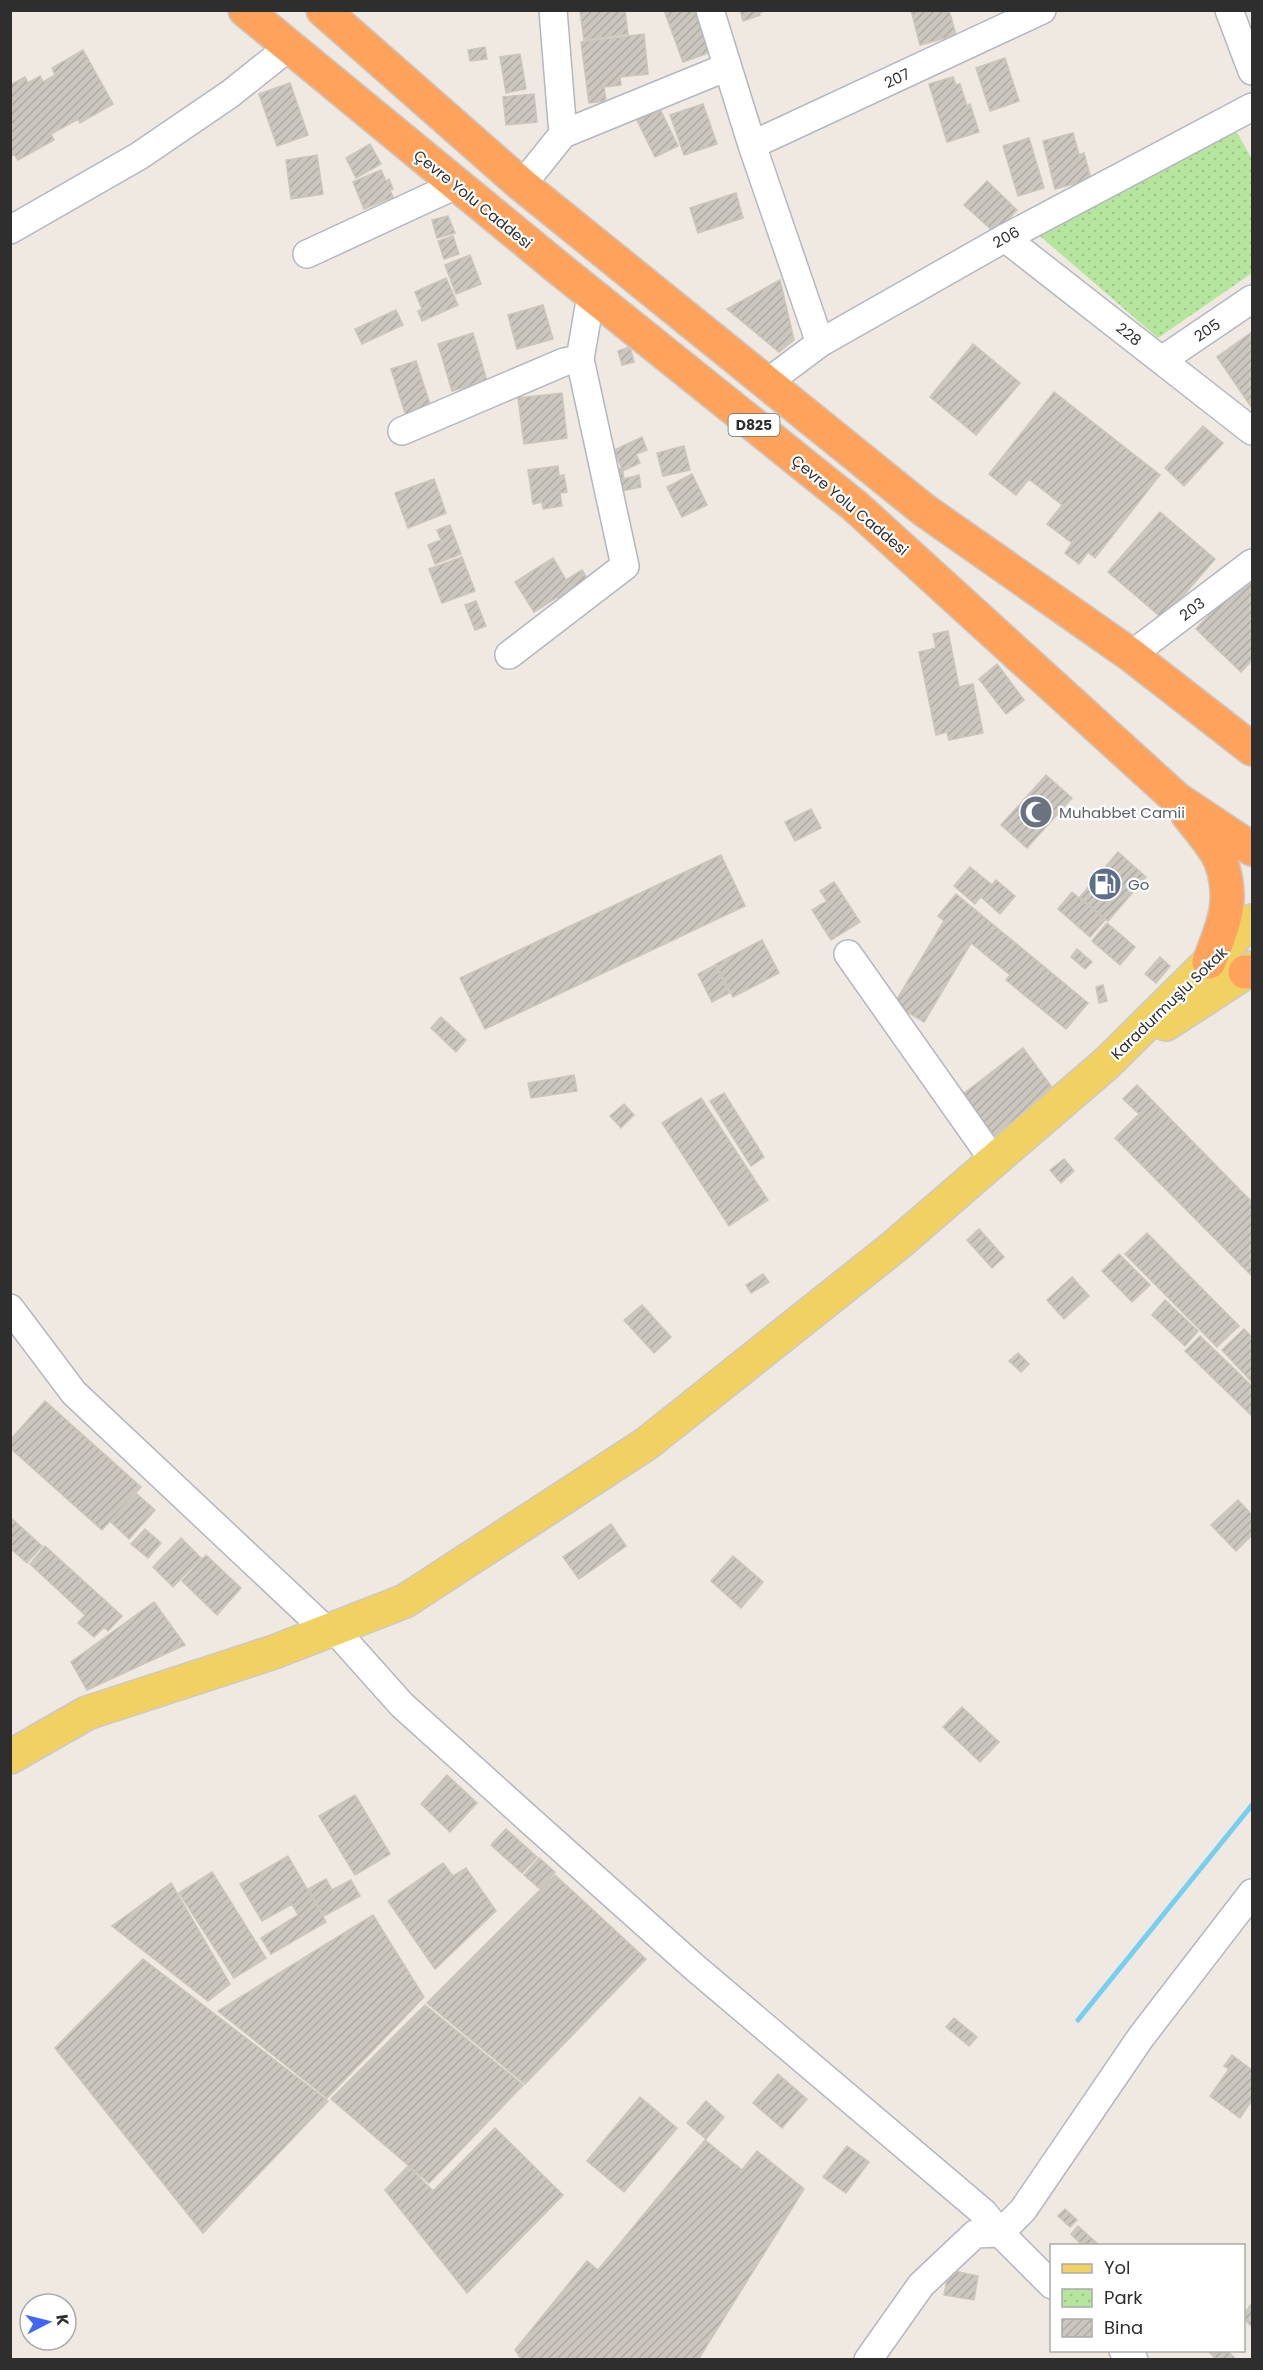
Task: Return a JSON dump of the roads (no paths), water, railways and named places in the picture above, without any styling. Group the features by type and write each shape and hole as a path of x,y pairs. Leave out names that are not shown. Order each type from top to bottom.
{"highway":[{"name":"Çevre Yolu Caddesi","path":"245,10 591,295 855,506 1177,799 1252,849"},
{"name":"D825","path":"323,10 522,185 924,510 1131,656 1245,742"},
{"path":"1177,799 1221,860 1228,897 1225,923 1209,962"}],"main road":[{"name":"Karadurmuşlu Sokak","path":"1107,1063 1252,921"},
{"name":"Karadurmuşlu Sokak","path":"1107,1063 1250,971"},
{"path":"10,1757 87,1713 274,1652 405,1601 646,1444 895,1246 1107,1063"}],"street":[{"path":"553,10 563,134"},
{"path":"710,10 752,145 820,343"},
{"name":"207","path":"752,145 1042,10"},
{"path":"1229,10 1252,71"},
{"path":"10,230 139,156 230,94 289,47"},
{"path":"522,185 563,134 727,67"},
{"name":"206","path":"768,382 820,343 1005,238 1252,107"},
{"path":"307,254 456,185"},
{"name":"228","path":"1005,238 1252,431"},
{"path":"509,656 625,566 579,359 591,295"},
{"name":"205","path":"1162,360 1252,299"},
{"path":"402,431 564,362 579,359"},
{"name":"203","path":"1131,656 1252,563"},
{"path":"848,954 994,1161"},
{"path":"10,1308 74,1393 330,1630 402,1705 693,1966 984,2213 1000,2233 1050,2283"},
{"path":"867,2360 921,2285 975,2234 1000,2233 1023,2210 1140,2037 1250,1901"}],"waterway":[{"path":"1078,2020 1252,1805"}],"place":[{"name":"Muhabbet Camii","path":"1036,812"},
{"name":"Go","path":"1105,884"}]}
